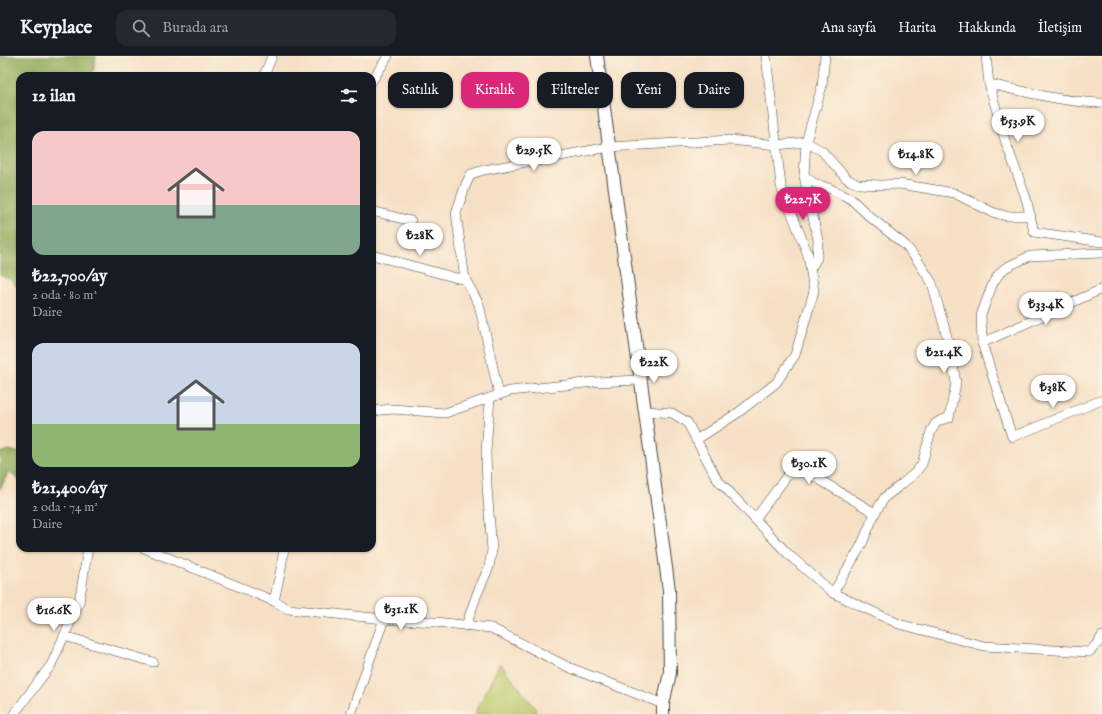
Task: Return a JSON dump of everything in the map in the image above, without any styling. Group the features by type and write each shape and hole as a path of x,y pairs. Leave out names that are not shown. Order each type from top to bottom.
{"street":[{"path":"266,72 272,56"},
{"path":"376,74 388,56"},
{"path":"154,552 274,601 288,609 491,628 568,667 663,709 670,673 669,590 597,56"},
{"path":"696,440 739,412 776,382 795,355 814,291 808,255 781,186 766,56"},
{"path":"810,268 818,258 818,240 804,176 806,142 822,86 826,56"},
{"path":"986,56 989,84 1026,198 1034,232 1102,242"},
{"path":"989,84 1060,100 1102,103"},
{"path":"466,626 477,594 489,567 492,550 487,488 486,452 495,397 480,304 465,279 456,213 466,184 472,174 484,170 609,147 730,140 777,145 806,142 822,151 846,178 858,184 900,184 954,193 992,212 1006,216 1031,216"},
{"path":"804,176 814,183 831,189 851,199 870,218 905,245 916,258 932,283 951,351 956,383 949,418 936,423 931,431 922,464 915,473 885,497 875,513 861,546 833,593"},
{"path":"376,212 411,221"},
{"path":"1102,253 1030,256 1011,264 999,274 993,283 981,315 982,343 1012,437 1102,400"},
{"path":"376,256 465,279"},
{"path":"982,343 1102,289"},
{"path":"376,411 393,409 445,413 510,391 594,382 641,380"},
{"path":"645,411 672,414 687,422 716,479 788,554 833,593 899,624 984,646 1089,652 1098,643 1102,636"},
{"path":"755,519 795,465 875,513"},
{"path":"14,714 51,665 79,603 87,552"},
{"path":"274,601 282,569 284,552"},
{"path":"351,714 384,619"},
{"path":"64,636 153,662"}],"green space":[{"path":"0,56 96,56 93,72 16,72 16,286 10,280 0,275"},
{"path":"9,450 16,452 16,478 7,471 7,475 0,490 0,453"},
{"path":"500,663 536,709 534,714 475,714"}]}
